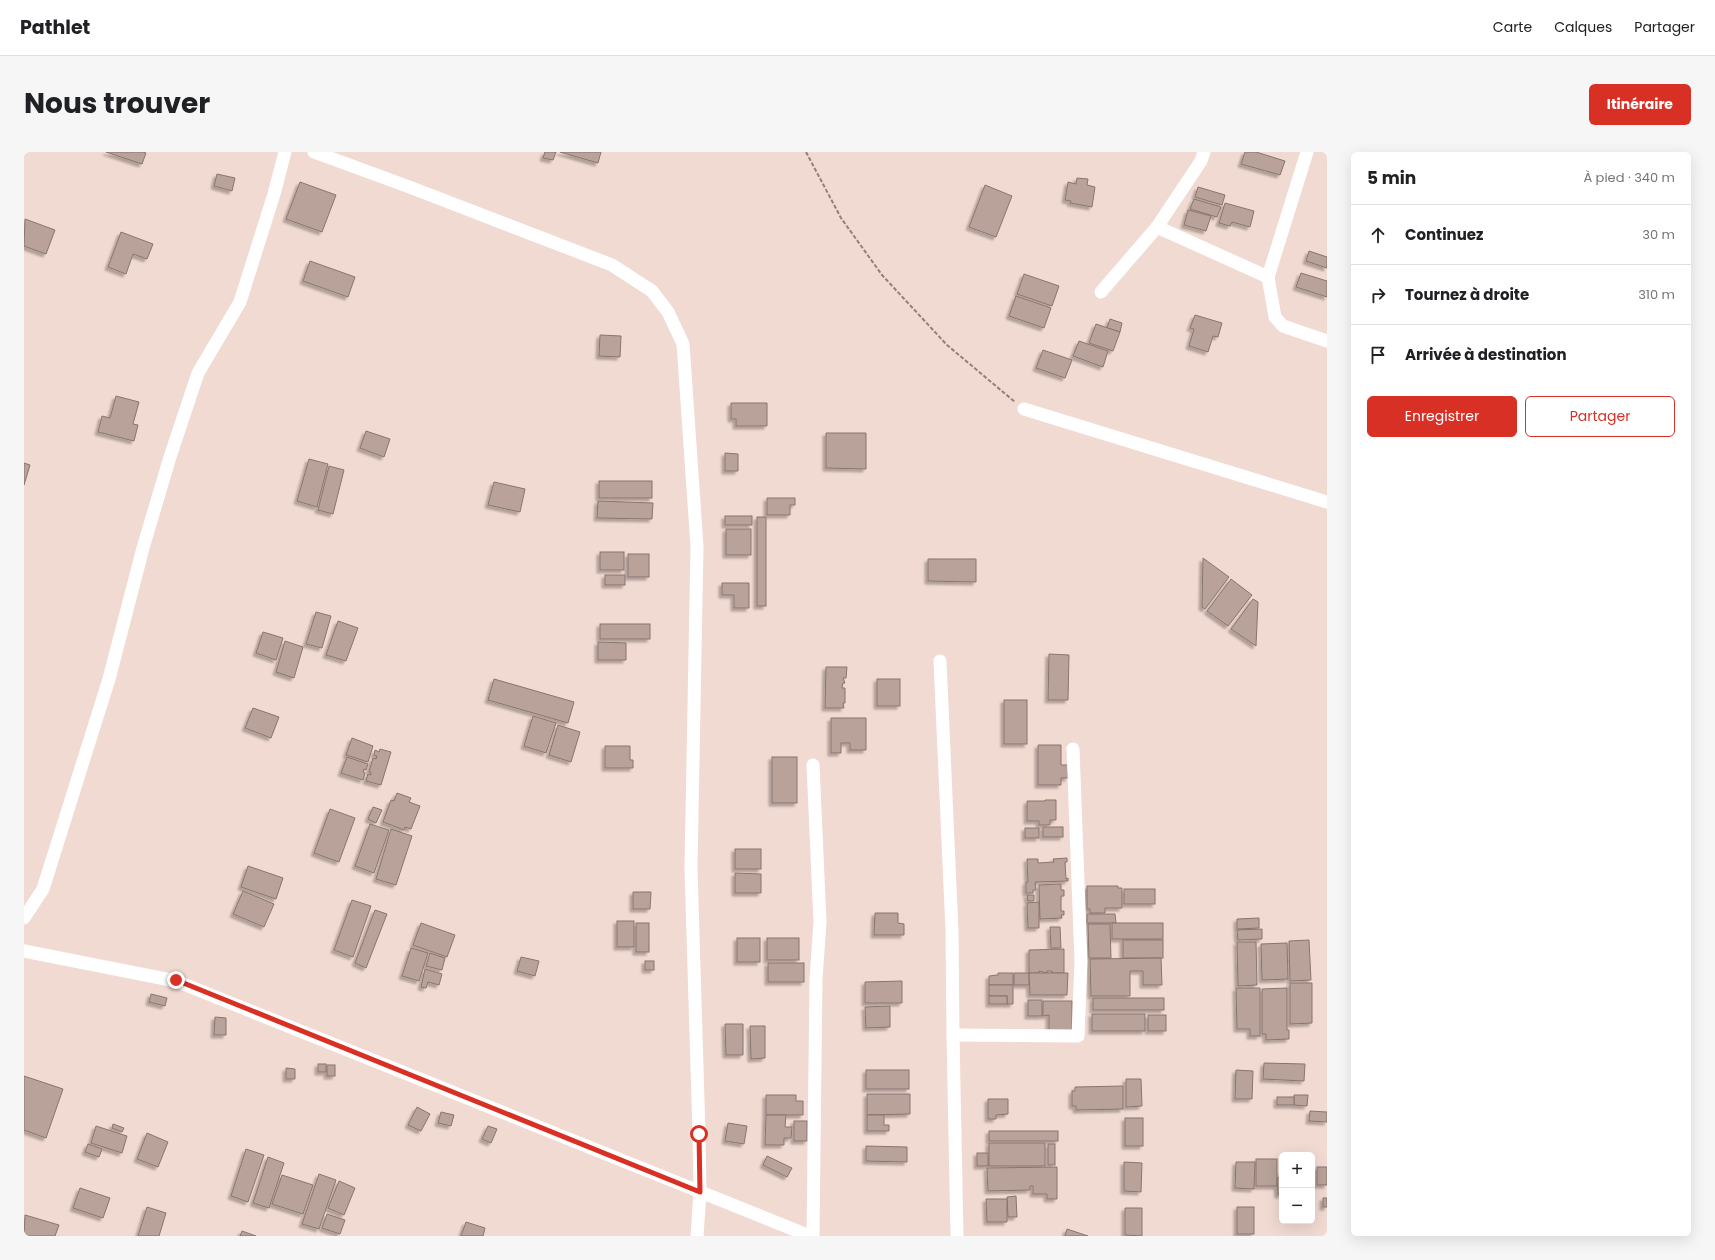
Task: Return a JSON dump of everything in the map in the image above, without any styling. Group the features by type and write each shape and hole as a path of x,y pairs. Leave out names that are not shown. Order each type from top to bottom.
{"street":[{"path":"24,918 43,889 109,679 143,548 170,457 198,373 240,302 274,194 285,152"},
{"path":"314,152 419,190 612,265 652,291 668,312 683,344 697,546 691,868 700,1192 697,1236"},
{"path":"1101,292 1157,227 1201,161 1204,152"},
{"path":"1307,152 1268,276 1275,317 1283,326 1327,341"},
{"path":"1157,227 1268,276"},
{"path":"1024,409 1327,502"},
{"path":"940,662 952,931 952,1035 957,1236"},
{"path":"952,1035 1078,1036 1081,961 1073,749"},
{"path":"813,765 820,922 816,979 813,1236"},
{"path":"24,951 176,980 810,1236"}],"path":[{"path":"806,152 841,218 882,275 947,345 1024,409"}],"building":[{"path":"106,152 143,152 146,153 142,164"},
{"path":"545,152 556,152 553,160 543,158"},
{"path":"560,152 601,152 598,163"},
{"path":"1245,152 1256,152 1285,161 1280,175 1241,164"},
{"path":"217,174 235,178 232,191 214,186"},
{"path":"1077,178 1088,179 1087,185 1095,187 1092,207 1070,203 1071,201 1065,200 1068,182 1076,184"},
{"path":"300,182 336,195 322,232 286,219"},
{"path":"985,185 1012,196 996,237 969,227"},
{"path":"1198,187 1225,195 1222,205 1195,197"},
{"path":"1194,199 1221,207 1217,217 1190,209"},
{"path":"1225,203 1254,211 1250,227 1232,222 1230,226 1219,223"},
{"path":"1188,210 1211,216 1206,231 1184,225"},
{"path":"25,219 55,230 46,254 24,246"},
{"path":"121,232 153,244 147,259 133,254 126,274 108,267"},
{"path":"1309,251 1327,257 1327,268 1306,261"},
{"path":"310,261 355,277 348,297 303,281"},
{"path":"1301,273 1327,281 1327,297 1296,287"},
{"path":"1024,274 1059,286 1052,306 1017,294"},
{"path":"1016,296 1051,308 1044,328 1009,316"},
{"path":"1195,315 1222,323 1218,337 1213,336 1208,352 1189,346 1194,329 1190,328"},
{"path":"1110,319 1122,323 1120,332 1107,328"},
{"path":"1096,324 1120,332 1113,351 1089,343"},
{"path":"600,335 621,336 620,357 599,356"},
{"path":"1079,341 1108,351 1103,367 1073,356"},
{"path":"1043,350 1072,360 1065,378 1036,368"},
{"path":"116,396 139,402 133,424 138,425 134,441 98,432 102,416 110,418"},
{"path":"731,403 767,403 767,426 736,426 736,419 731,419"},
{"path":"366,431 390,439 384,457 360,448"},
{"path":"826,433 866,433 866,469 826,468"},
{"path":"725,453 738,454 738,471 725,471"},
{"path":"309,459 328,464 317,507 297,501"},
{"path":"24,463 30,465 24,485"},
{"path":"329,466 344,470 333,514 318,510"},
{"path":"599,481 652,481 652,498 599,498"},
{"path":"494,482 525,489 520,512 488,505"},
{"path":"767,498 795,498 795,505 790,505 790,515 767,515"},
{"path":"598,501 653,503 652,519 597,518"},
{"path":"725,516 752,516 752,525 725,525"},
{"path":"757,517 766,517 766,606 757,606"},
{"path":"726,529 751,529 751,555 726,555"},
{"path":"600,552 624,552 624,570 600,570"},
{"path":"628,554 649,554 649,577 628,577"},
{"path":"1203,558 1229,577 1205,609 1202,607"},
{"path":"928,559 976,559 976,582 928,581"},
{"path":"605,575 625,575 625,585 605,585"},
{"path":"1231,579 1252,595 1228,626 1207,611"},
{"path":"722,583 749,583 749,608 734,608 734,595 722,595"},
{"path":"1253,599 1258,602 1256,646 1231,629"},
{"path":"316,612 331,616 322,648 306,644"},
{"path":"338,621 358,628 346,661 326,655"},
{"path":"600,624 650,624 650,639 600,639"},
{"path":"263,632 283,638 276,660 256,653"},
{"path":"285,641 303,647 294,678 276,672"},
{"path":"598,642 626,643 626,660 598,660"},
{"path":"1049,654 1069,655 1068,700 1048,700"},
{"path":"826,667 847,667 846,678 843,678 845,683 843,683 842,688 845,688 845,703 843,703 844,708 825,708"},
{"path":"494,679 574,702 568,723 488,700"},
{"path":"877,679 900,679 900,706 877,706"},
{"path":"1004,700 1027,700 1027,744 1004,744"},
{"path":"253,708 279,717 271,738 245,728"},
{"path":"533,716 556,723 546,753 524,746"},
{"path":"831,718 866,718 866,750 850,750 850,743 841,743 841,753 831,753"},
{"path":"558,725 580,732 571,762 549,755"},
{"path":"352,738 373,746 368,762 346,755"},
{"path":"1038,745 1061,745 1061,765 1068,765 1068,778 1061,778 1061,785 1038,785"},
{"path":"605,746 630,746 630,760 633,760 633,768 605,768"},
{"path":"380,749 391,752 381,785 366,781 368,774 371,775 371,772 369,772 373,758 376,759 377,756 374,755 375,750 379,752"},
{"path":"347,757 368,764 366,770 364,769 363,772 365,773 363,780 341,773"},
{"path":"772,757 797,757 797,803 772,803"},
{"path":"397,793 411,798 409,802 420,806 411,829 405,827 404,830 383,822 391,800 394,801"},
{"path":"1056,800 1056,820 1050,820 1050,825 1039,825 1039,821 1027,821 1027,801"},
{"path":"373,807 382,810 376,823 368,819"},
{"path":"330,809 355,818 339,862 314,853"},
{"path":"370,824 389,830 374,873 355,866"},
{"path":"1043,827 1063,827 1063,837 1043,837"},
{"path":"1025,828 1039,828 1039,838 1025,838"},
{"path":"391,829 412,836 396,885 376,879"},
{"path":"735,849 761,849 761,869 735,869"},
{"path":"1067,858 1067,862 1065,862 1066,879 1068,878 1068,881 1035,882 1036,890 1033,890 1033,893 1026,893 1026,882 1028,882 1027,859 1038,859 1038,863 1054,862 1053,859"},
{"path":"248,866 283,878 276,899 241,887"},
{"path":"735,873 761,874 761,893 735,893"},
{"path":"1061,884 1061,890 1064,890 1064,896 1061,896 1061,911 1064,911 1064,915 1061,915 1062,918 1040,919 1039,885"},
{"path":"1087,886 1118,886 1118,888 1122,888 1122,908 1105,908 1105,913 1090,913 1090,909 1087,909"},
{"path":"1124,889 1155,889 1155,904 1124,904"},
{"path":"243,891 274,904 264,927 233,914"},
{"path":"633,892 651,892 650,909 633,909"},
{"path":"1027,895 1034,895 1034,901 1028,901"},
{"path":"352,900 371,906 353,957 334,950"},
{"path":"1039,902 1039,928 1028,928 1027,903"},
{"path":"375,910 387,914 366,968 355,963"},
{"path":"875,913 898,913 898,923 904,924 904,935 874,935"},
{"path":"1087,914 1115,914 1116,923 1087,923"},
{"path":"1259,918 1259,928 1237,929 1237,919"},
{"path":"617,921 634,921 634,947 617,947"},
{"path":"421,923 455,935 447,957 413,945"},
{"path":"636,923 649,923 649,952 636,952"},
{"path":"1112,923 1163,923 1163,939 1112,939"},
{"path":"1088,924 1110,924 1111,958 1089,958"},
{"path":"1050,927 1060,927 1061,948 1051,948"},
{"path":"1262,929 1262,939 1238,940 1237,930"},
{"path":"737,938 760,938 760,962 737,962"},
{"path":"767,938 799,938 799,960 767,960"},
{"path":"1123,940 1163,940 1163,958 1123,958"},
{"path":"1309,940 1311,980 1290,981 1289,941"},
{"path":"1237,942 1256,942 1257,985 1238,986"},
{"path":"1287,943 1288,979 1262,980 1261,944"},
{"path":"411,948 428,953 419,981 402,976"},
{"path":"1064,949 1064,973 1052,973 1052,971 1047,971 1047,973 1039,971 1039,973 1029,973 1029,950"},
{"path":"430,953 445,958 442,970 426,966"},
{"path":"521,957 539,961 535,976 517,971"},
{"path":"1161,958 1162,985 1143,985 1143,971 1130,971 1130,996 1091,996 1090,959"},
{"path":"645,961 654,961 654,970 645,970"},
{"path":"768,963 804,963 804,982 768,982"},
{"path":"425,969 442,974 439,985 428,982 426,988 421,987"},
{"path":"998,973 1013,973 1013,985 989,985 989,976 998,975"},
{"path":"1014,973 1029,973 1029,985 1014,985"},
{"path":"1029,973 1068,973 1067,995 1030,995"},
{"path":"902,981 902,1003 865,1003 865,982"},
{"path":"1290,983 1312,983 1312,1023 1290,1024"},
{"path":"989,985 1013,985 1013,1004 1007,1004 1007,996 989,996"},
{"path":"1236,988 1260,988 1260,1036 1250,1036 1250,1029 1237,1029"},
{"path":"1287,988 1287,1030 1289,1030 1289,1039 1266,1040 1266,1034 1262,1034 1262,989"},
{"path":"151,994 167,998 165,1006 149,1002"},
{"path":"989,996 1007,996 1007,1004 989,1004"},
{"path":"1093,998 1164,998 1164,1010 1093,1010"},
{"path":"1028,1000 1042,1000 1042,1016 1028,1016"},
{"path":"1043,1001 1072,1001 1072,1032 1049,1032 1049,1015 1043,1016"},
{"path":"890,1006 890,1027 866,1028 865,1007"},
{"path":"1092,1014 1145,1014 1145,1031 1092,1031"},
{"path":"1148,1015 1166,1015 1166,1031 1148,1031"},
{"path":"215,1017 226,1018 226,1035 214,1035"},
{"path":"725,1024 743,1024 743,1055 726,1055"},
{"path":"750,1026 765,1026 765,1058 751,1059"},
{"path":"1264,1063 1305,1064 1304,1081 1263,1079"},
{"path":"318,1064 326,1064 326,1072 318,1072"},
{"path":"327,1065 335,1065 335,1076 327,1076"},
{"path":"286,1068 295,1069 295,1079 286,1079"},
{"path":"866,1070 909,1070 909,1089 866,1089"},
{"path":"1236,1070 1253,1071 1252,1099 1235,1099"},
{"path":"24,1076 63,1089 46,1138 24,1130"},
{"path":"1126,1079 1141,1079 1142,1106 1126,1107"},
{"path":"1123,1086 1123,1109 1076,1110 1076,1106 1072,1106 1072,1091 1075,1091 1075,1087"},
{"path":"867,1094 910,1094 910,1114 867,1115"},
{"path":"766,1095 796,1095 796,1101 803,1101 803,1115 766,1115"},
{"path":"1294,1095 1308,1095 1307,1106 1294,1105"},
{"path":"1277,1097 1294,1097 1294,1105 1277,1105"},
{"path":"988,1099 1008,1099 1008,1114 996,1115 996,1119 988,1119"},
{"path":"417,1107 430,1114 421,1131 408,1125"},
{"path":"1310,1111 1327,1112 1327,1122 1309,1121"},
{"path":"441,1112 454,1115 451,1126 438,1123"},
{"path":"766,1115 786,1115 785,1127 792,1127 791,1138 784,1138 784,1145 765,1145"},
{"path":"867,1115 884,1115 884,1125 889,1125 889,1131 867,1131"},
{"path":"1125,1118 1143,1118 1143,1146 1125,1146"},
{"path":"794,1121 807,1121 807,1141 794,1141"},
{"path":"728,1123 747,1126 744,1144 725,1141"},
{"path":"113,1124 124,1128 122,1132 112,1128"},
{"path":"96,1126 127,1136 122,1153 91,1143"},
{"path":"488,1126 497,1129 491,1143 482,1139"},
{"path":"989,1131 1058,1131 1058,1141 989,1141"},
{"path":"147,1133 168,1142 158,1167 137,1159"},
{"path":"989,1143 1045,1143 1045,1166 989,1166"},
{"path":"88,1144 102,1149 99,1157 85,1152"},
{"path":"1048,1144 1055,1144 1055,1165 1048,1165"},
{"path":"866,1146 907,1147 907,1162 866,1161"},
{"path":"246,1149 264,1155 248,1202 231,1196"},
{"path":"977,1153 988,1153 988,1166 977,1166"},
{"path":"767,1156 792,1168 787,1177 763,1165"},
{"path":"268,1157 284,1163 269,1208 253,1203"},
{"path":"1256,1159 1277,1159 1277,1186 1256,1186"},
{"path":"1124,1162 1142,1163 1141,1192 1124,1191"},
{"path":"1236,1162 1255,1162 1254,1189 1235,1188"},
{"path":"1057,1167 1057,1199 1047,1199 1047,1194 1033,1194 1033,1186 1030,1186 1030,1190 988,1191 987,1168"},
{"path":"1317,1167 1327,1167 1327,1185 1317,1185"},
{"path":"319,1174 336,1180 319,1229 302,1224"},
{"path":"282,1175 313,1185 303,1214 272,1204"},
{"path":"1277,1178 1279,1178 1279,1195 1278,1195"},
{"path":"339,1181 355,1188 344,1215 328,1208"},
{"path":"80,1188 110,1198 103,1218 73,1208"},
{"path":"1016,1196 1017,1217 1008,1217 1007,1197"},
{"path":"1323,1198 1327,1198 1327,1207 1323,1207"},
{"path":"986,1199 1007,1199 1007,1222 987,1222"},
{"path":"147,1207 166,1213 159,1236 138,1236"},
{"path":"1237,1207 1254,1207 1254,1234 1237,1234"},
{"path":"1125,1208 1142,1208 1142,1236 1125,1235"},
{"path":"327,1214 345,1220 340,1234 322,1228"},
{"path":"25,1215 59,1225 55,1236 24,1236"},
{"path":"466,1222 485,1228 483,1236 461,1236"},
{"path":"1067,1229 1088,1236 1065,1236"},
{"path":"242,1231 256,1236 240,1236"}],"route":[{"path":"176,980 700,1192 699,1134"}]}
